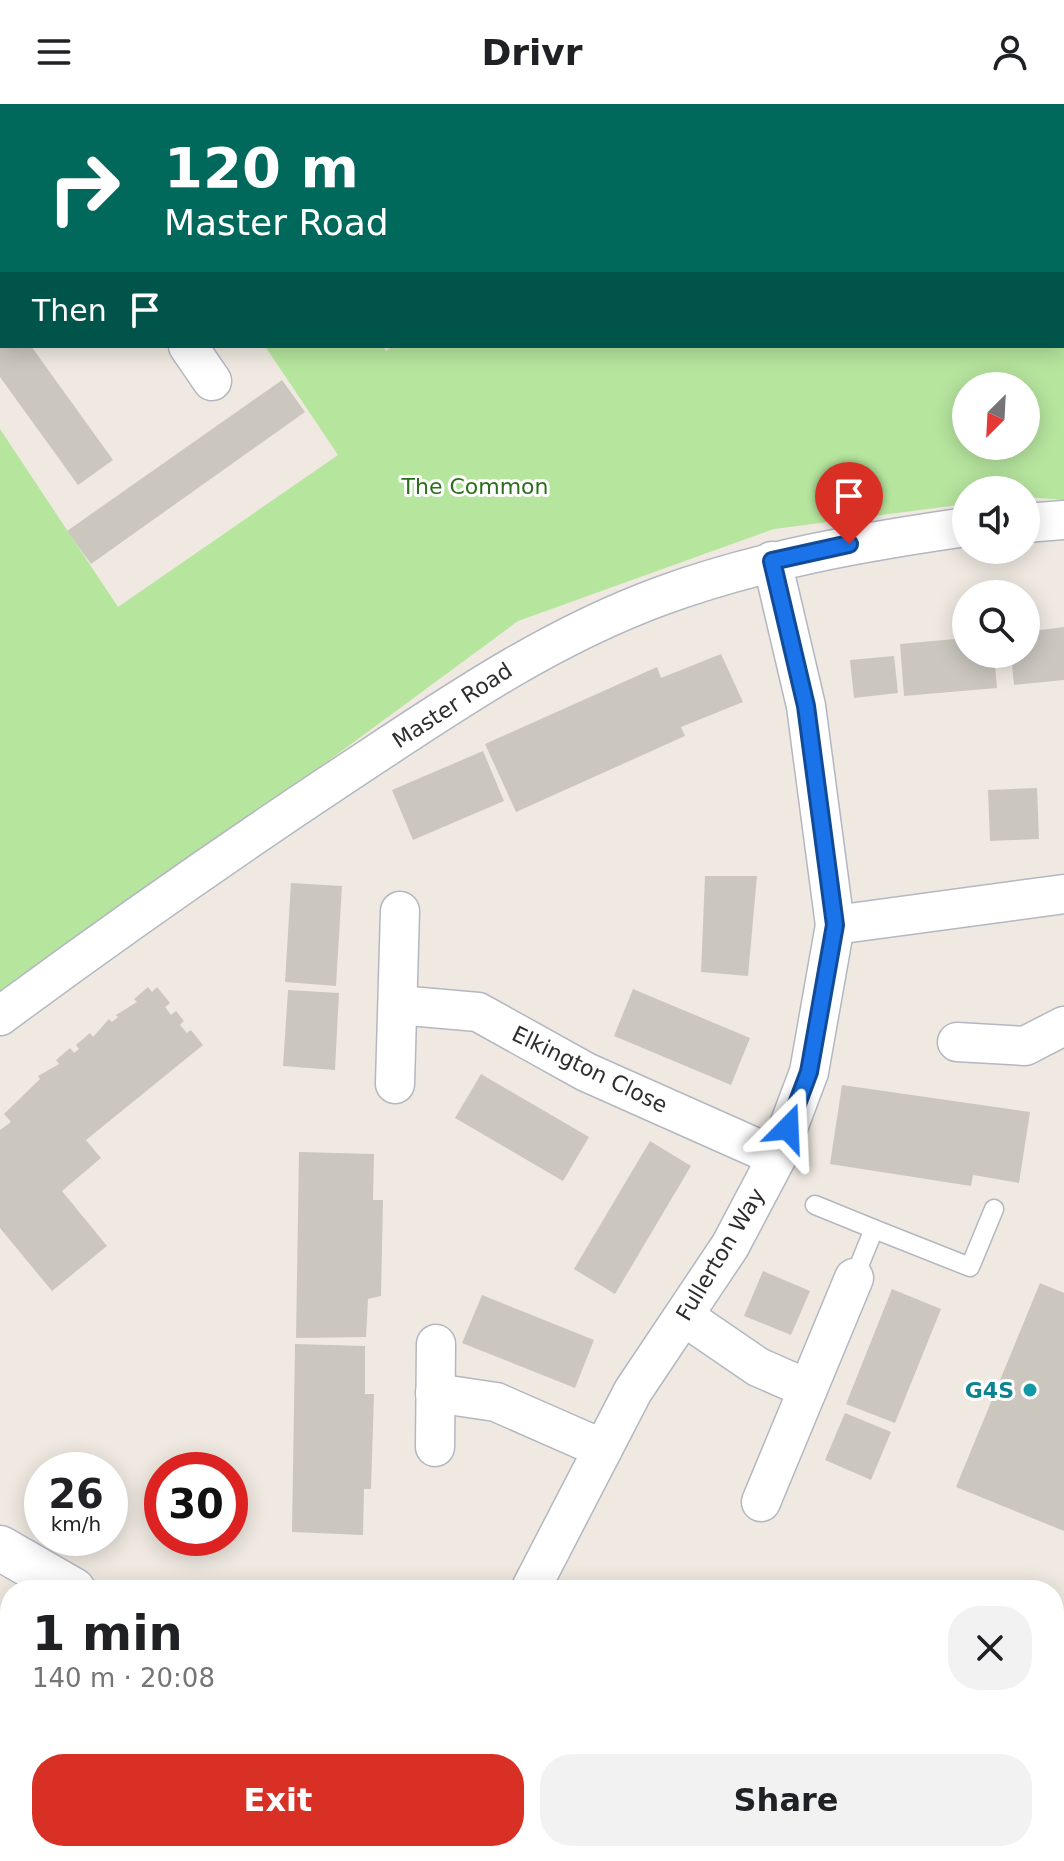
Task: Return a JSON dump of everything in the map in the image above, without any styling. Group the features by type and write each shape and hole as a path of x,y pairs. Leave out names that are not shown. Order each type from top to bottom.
{"street":[{"path":"189,348 212,381"},
{"path":"1040,522 1064,520"},
{"name":"Master Road","path":"0,1016 147,907 496,674 660,597 772,561 849,544 952,529"},
{"name":"Fullerton Way","path":"535,1580 633,1391 730,1246 777,1157 809,1072 835,925 806,706 772,561"},
{"path":"835,925 1064,894"},
{"path":"395,1084 400,911"},
{"name":"Elkington Close","path":"398,1005 478,1012 586,1072 777,1157"},
{"path":"957,1042 1025,1046 1064,1026"},
{"path":"761,1502 854,1278"},
{"path":"685,1317 758,1367 808,1389"},
{"path":"435,1447 436,1344"},
{"path":"435,1393 496,1402 603,1449"},
{"path":"0,1548 56,1580"}],"lane":[{"path":"815,1205 970,1267 994,1209"},
{"path":"854,1278 874,1229"}],"green space":[{"name":"The Common","path":"266,348 384,348 386,351 390,348 1064,348 1064,500 1040,498 1040,476 952,476 952,506 774,529 518,621 0,1003 0,429 118,607 338,455"}],"building":[{"path":"0,348 32,348 113,460 78,485 0,377"},
{"path":"282,380 305,412 91,564 67,531"},
{"path":"1064,627 1064,680 1014,685 1012,668 1040,668 1040,630"},
{"path":"952,639 952,668 995,668 997,688 904,696 900,644"},
{"path":"721,654 743,702 681,727 685,736 516,812 485,744 657,667 661,678"},
{"path":"894,656 898,693 854,698 850,660"},
{"path":"483,751 504,801 413,840 392,790"},
{"path":"1037,788 1039,839 990,841 988,790"},
{"path":"705,876 757,876 748,976 701,972"},
{"path":"291,883 342,886 336,986 285,982"},
{"path":"148,987 152,992 157,987 170,1003 165,1007 171,1015 176,1011 184,1021 180,1025 187,1033 191,1030 203,1045 86,1140 101,1158 62,1191 107,1246 52,1291 0,1228 0,1130 11,1122 4,1114 40,1079 38,1076 59,1064 56,1060 70,1048 74,1053 79,1049 76,1045 90,1033 93,1037 109,1019 112,1022 118,1017 116,1015 137,1002 134,999"},
{"path":"633,989 750,1038 731,1085 614,1036"},
{"path":"288,990 339,993 335,1070 283,1066"},
{"path":"481,1074 589,1137 563,1181 455,1118"},
{"path":"842,1085 1030,1112 1019,1183 973,1175 971,1186 830,1164"},
{"path":"650,1141 691,1166 615,1294 574,1269"},
{"path":"299,1152 374,1154 373,1200 383,1200 381,1296 368,1299 366,1337 296,1338"},
{"path":"763,1271 810,1291 791,1335 744,1316"},
{"name":"G4S","path":"1040,1283 1064,1293 1064,1531 956,1487"},
{"path":"892,1289 941,1309 895,1423 846,1404"},
{"path":"482,1295 594,1340 575,1388 462,1343"},
{"path":"295,1344 365,1346 365,1394 374,1394 371,1489 364,1489 363,1535 292,1532"},
{"path":"845,1413 891,1432 871,1480 825,1460"}],"place":[{"name":"G4S","path":"1030,1390"}],"route":[{"path":"788,1128 809,1072 835,925 806,706 772,561 849,544"}]}
